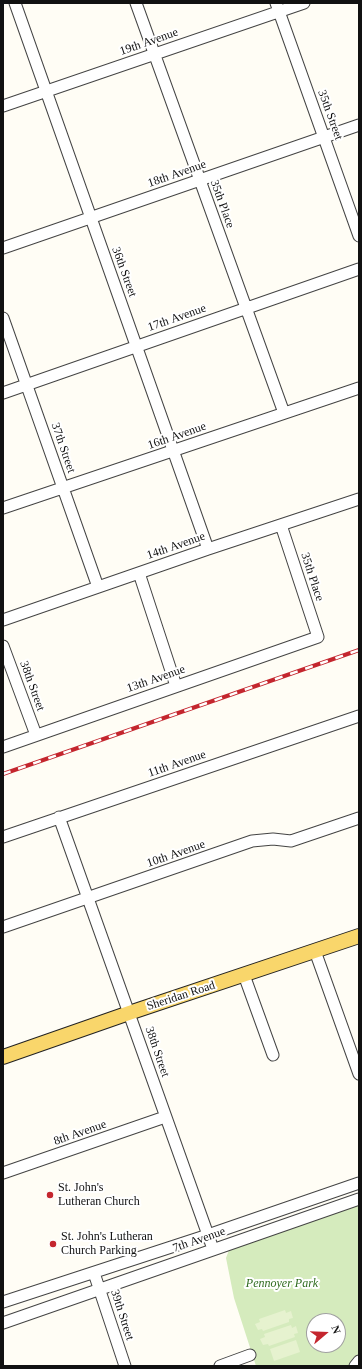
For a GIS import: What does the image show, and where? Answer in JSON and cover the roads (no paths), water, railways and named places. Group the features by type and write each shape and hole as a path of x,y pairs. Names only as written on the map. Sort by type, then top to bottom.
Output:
{"main road":[{"name":"Sheridan Road","path":"3,1057 359,936"}],"street":[{"name":"36th Street","path":"15,3 208,549"},
{"name":"35th Place","path":"136,3 284,413"},
{"name":"19th Avenue","path":"3,106 155,54 278,7 304,3"},
{"name":"35th Street","path":"278,7 359,236"},
{"name":"18th Avenue","path":"3,248 359,125"},
{"name":"17th Avenue","path":"3,393 359,268"},
{"name":"37th Street","path":"3,318 98,587"},
{"name":"16th Avenue","path":"3,508 359,388"},
{"name":"14th Avenue","path":"3,620 208,549 359,499"},
{"name":"35th Place","path":"281,525 318,637"},
{"path":"139,573 176,686"},
{"name":"13th Avenue","path":"3,747 318,637"},
{"name":"38th Street","path":"3,646 36,735"},
{"name":"11th Avenue","path":"3,837 359,716"},
{"name":"38th Street","path":"59,817 213,1249"},
{"name":"10th Avenue","path":"3,927 252,842 273,839 291,841 359,818"},
{"path":"315,951 359,1074"},
{"path":"244,975 273,1055"},
{"name":"8th Avenue","path":"3,1173 165,1117"},
{"name":"7th Avenue","path":"3,1302 208,1236 359,1183"},
{"name":"7th Avenue","path":"3,1323 359,1199"},
{"name":"39th Street","path":"94,1273 125,1366"},
{"path":"220,1366 250,1356"},
{"path":"355,1366 359,1361"}],"railway":[{"path":"3,774 359,650"}],"place":[{"name":"St. John's Lutheran Church","path":"50,1195"},
{"name":"St. John's Lutheran Church Parking","path":"53,1244"}],"park label":[{"name":"Pennoyer Park","path":"282,1284"}]}
